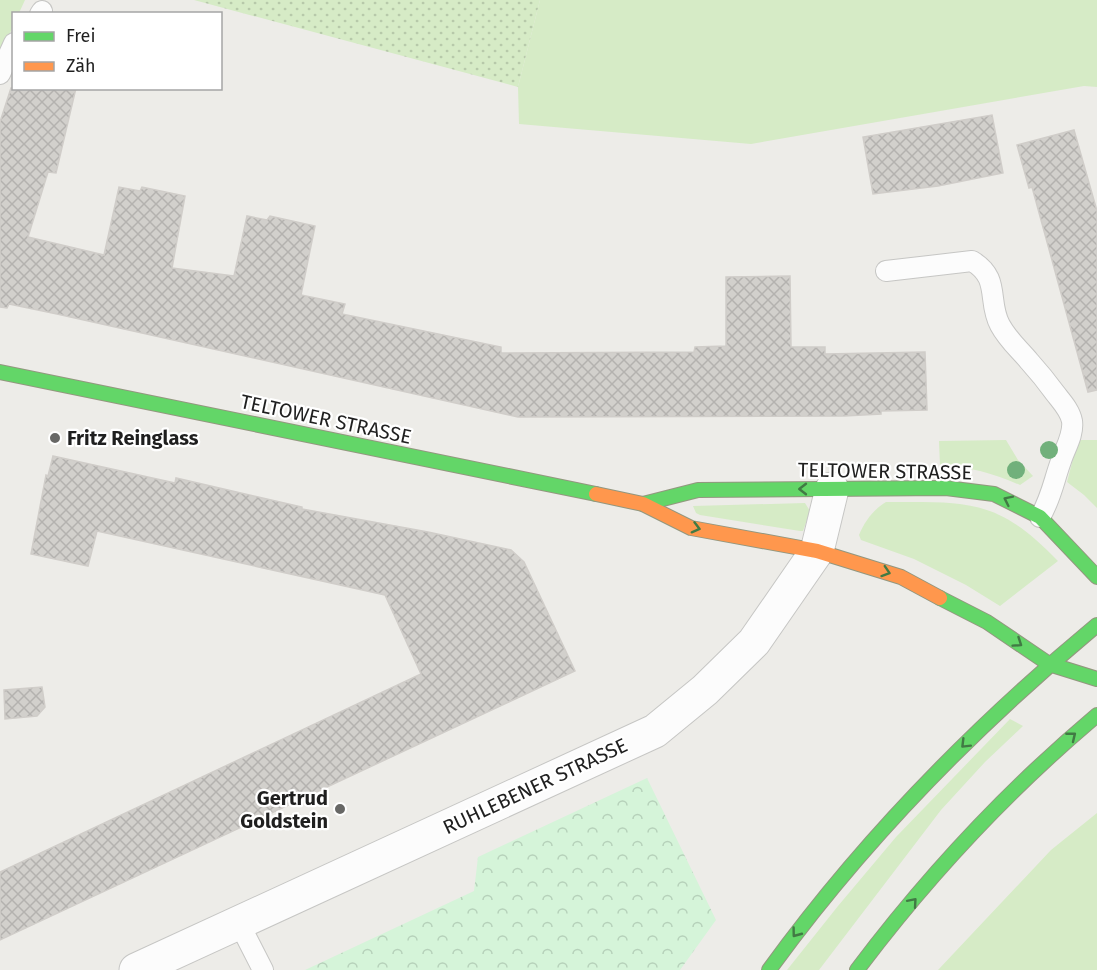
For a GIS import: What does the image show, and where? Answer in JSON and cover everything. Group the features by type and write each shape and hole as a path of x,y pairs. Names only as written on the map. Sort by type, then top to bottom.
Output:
{"street":[{"name":"TELTOWER STRASSE","path":"0,372 643,504 691,528 817,551 901,577 987,622 1049,664 1097,679"},
{"name":"TELTOWER STRASSE","path":"643,504 698,490 951,488 994,494 1041,517 1097,577"},
{"name":"RUHLEBENER STRASSE","path":"136,970 655,731 705,690 754,642 817,551 832,489"},
{"path":"769,970 818,903 867,844 936,772 1049,664 1097,625"},
{"path":"857,970 874,946 963,843 1048,756 1097,716"}],"lane":[{"path":"0,74 12,47"},
{"path":"886,271 972,261 982,266 988,275 999,323 1011,343 1029,360 1066,407 1072,421 1069,441 1041,517"},
{"path":"239,923 263,970"}],"green space":[{"path":"0,0 25,0 19,12 12,12 12,28 0,57"},
{"path":"194,0 540,0 518,87"},
{"path":"540,0 1097,0 1097,87 1084,86 751,144 519,124 518,87"},
{"path":"1006,440 1018,460 1033,476 1020,485 981,471 940,466 939,441"},
{"path":"1078,440 1097,440 1097,508 1067,482"},
{"path":"886,502 939,502 980,508 1017,525 1037,540 1058,561 1000,606 966,585 914,559 861,540 859,535 867,521"},
{"path":"805,503 810,511 803,531 700,515 696,513 693,506"},
{"path":"1010,719 1023,726 985,762 941,810 819,970 787,970 896,837"},
{"path":"647,778 716,920 680,970 305,970 474,891 478,857"},
{"path":"1097,813 1097,970 938,970 1051,850"}],"building":[{"path":"11,88 12,90 76,90 56,173 48,172 28,237 104,255 119,187 140,191 142,187 185,196 172,268 234,276 247,216 267,220 270,216 315,226 301,295 345,304 342,314 501,347 501,353 694,352 695,347 726,346 726,277 790,276 791,347 825,347 825,354 925,352 927,410 881,411 881,414 844,416 518,417 57,314 9,304 7,308 0,307 0,122"},
{"path":"992,115 1003,173 938,186 873,194 863,137"},
{"path":"1074,130 1097,211 1097,390 1088,392 1032,187 1029,188 1017,145"},
{"path":"53,456 175,483 176,478 302,507 302,509 511,550 524,562 575,671 0,940 0,872 421,674 385,595 97,531 88,566 31,554 46,475 48,476"},
{"path":"42,687 45,707 37,716 5,719 4,690"}],"traffic: fast":[{"path":"0,372 596,494"},
{"path":"643,504 698,490 946,488 994,494 1040,517 1097,577"},
{"path":"940,598 987,622 1049,664 1097,679"},
{"path":"769,970 843,875 922,787 1007,704 1097,625"},
{"path":"857,970 940,868 1000,804 1097,715"}],"traffic: slow":[{"path":"596,494 643,504 691,528 817,551 901,577 940,598"}],"place":[{"name":"Fritz Reinglass","path":"55,438"},
{"name":"Gertrud Goldstein","path":"340,809"}]}
